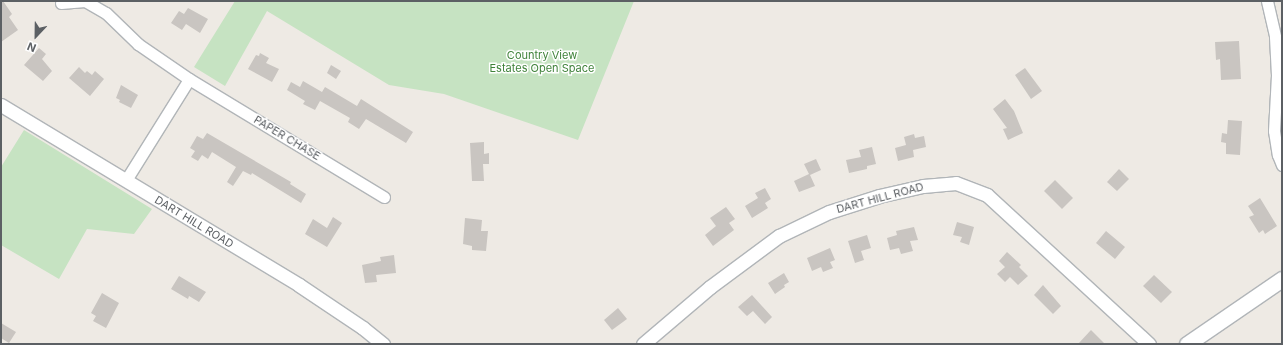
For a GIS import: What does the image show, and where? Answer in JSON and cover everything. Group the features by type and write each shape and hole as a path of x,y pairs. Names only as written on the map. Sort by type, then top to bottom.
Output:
{"main road":[{"path":"1187,344 1282,279"}],"street":[{"name":"PAPER CHASE","path":"61,3 85,1 106,14 138,44 189,79 384,197"},
{"path":"1267,1 1275,37 1277,75 1274,131 1278,155 1282,165"},
{"path":"126,180 189,79"},
{"name":"DART HILL ROAD","path":"1,105 298,285 364,328 383,344"},
{"name":"DART HILL ROAD","path":"643,344 710,287 779,236 828,212 872,198 923,186 956,183 987,195 1149,344"}],"green space":[{"name":"Country View Estates Open Space","path":"235,1 634,1 578,140 444,94 389,85 267,11 225,86 194,67"},
{"path":"24,130 152,209 134,234 87,229 59,279 1,245 1,167"}],"building":[{"path":"1,1 3,1 12,14 9,17 18,30 1,42"},
{"path":"188,8 208,19 200,33 186,24 182,30 171,23 179,11 184,14"},
{"path":"1239,41 1241,79 1221,80 1220,59 1216,60 1215,42"},
{"path":"39,48 46,54 42,59 52,71 43,81 24,65"},
{"path":"260,53 269,58 266,63 279,69 272,82 248,69 256,55 259,56"},
{"path":"331,65 341,71 336,79 327,73"},
{"path":"79,67 85,73 87,71 92,75 95,71 104,79 90,96 69,78"},
{"path":"1025,68 1042,91 1031,99 1015,75"},
{"path":"303,81 322,92 325,87 357,106 361,99 413,132 406,143 366,119 359,129 348,122 350,118 320,101 315,110 303,104 305,101 287,90 291,82 300,87"},
{"path":"121,85 138,95 131,108 119,102 120,100 116,98"},
{"path":"1005,99 1014,111 1023,133 1008,140 1003,129 1007,128 993,109"},
{"path":"1228,120 1242,121 1240,155 1226,154 1226,143 1221,142 1222,133 1227,134"},
{"path":"207,133 291,182 290,184 306,194 301,203 252,173 251,175 243,171 233,186 227,182 236,167 212,152 208,159 202,155 198,161 191,157 195,151 190,148 197,136 203,139"},
{"path":"914,134 915,138 924,136 926,147 913,150 914,157 898,161 895,148 906,145 904,137"},
{"path":"484,142 484,154 489,153 489,164 483,164 484,181 472,181 470,143"},
{"path":"872,147 876,164 867,166 867,169 849,173 846,160 861,157 859,150"},
{"path":"816,159 821,170 810,175 815,186 799,192 794,181 809,174 804,164"},
{"path":"1119,169 1129,179 1117,191 1107,182"},
{"path":"1055,180 1073,198 1062,209 1044,191"},
{"path":"765,188 771,199 765,203 768,208 752,218 745,206 758,198 755,193"},
{"path":"1260,198 1277,226 1265,234 1263,230 1259,233 1249,217 1254,215 1248,206"},
{"path":"726,207 735,219 729,223 734,230 713,246 705,235 716,226 710,218"},
{"path":"333,217 342,223 327,247 305,234 313,219 327,228"},
{"path":"465,218 482,220 481,231 488,231 486,251 472,250 472,246 463,244"},
{"path":"957,222 974,227 969,245 960,242 962,237 953,235"},
{"path":"914,227 918,240 910,241 913,251 901,254 899,248 890,250 887,238 897,235 896,231"},
{"path":"1106,231 1125,247 1115,259 1096,243"},
{"path":"867,235 871,248 861,251 864,260 855,263 848,241"},
{"path":"830,248 835,260 830,262 833,268 823,272 821,267 812,271 807,258"},
{"path":"1007,252 1021,265 1019,267 1028,276 1018,285 1010,277 1005,282 997,274 1005,267 999,261"},
{"path":"394,255 396,273 376,275 377,282 365,283 362,265 381,261 380,257"},
{"path":"784,273 789,282 775,294 768,283"},
{"path":"1154,275 1172,292 1161,303 1143,286"},
{"path":"179,276 206,292 199,302 189,296 188,299 171,289"},
{"path":"1043,285 1061,306 1053,314 1034,295"},
{"path":"102,293 119,303 106,328 93,321 96,316 91,313"},
{"path":"752,295 772,317 765,324 753,311 747,316 738,307"},
{"path":"618,308 627,319 612,330 604,320"},
{"path":"1,323 16,332 9,343 1,338"},
{"path":"1091,330 1105,344 1078,344"}]}
